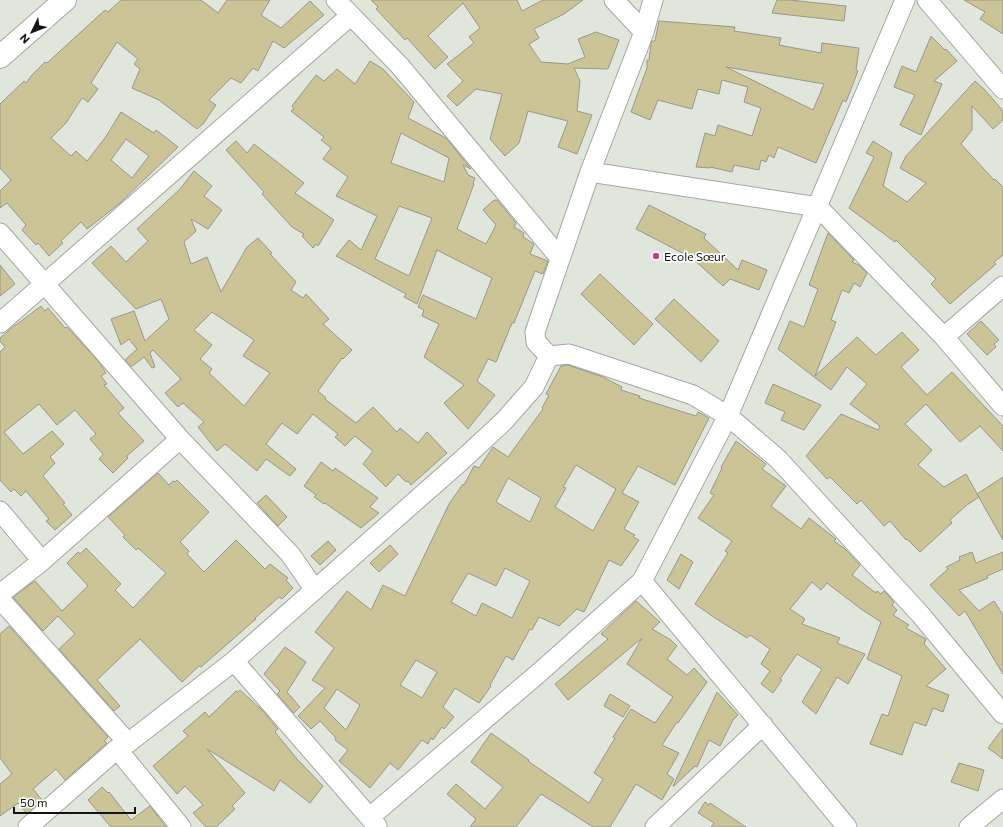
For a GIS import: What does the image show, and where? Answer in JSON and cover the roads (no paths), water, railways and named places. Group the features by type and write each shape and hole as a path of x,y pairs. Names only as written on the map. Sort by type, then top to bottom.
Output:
{"street":[{"path":"0,58 65,0"},
{"path":"336,0 400,66 560,258"},
{"path":"614,0 644,32"},
{"path":"549,356 536,342 535,332 590,172 644,32 653,0"},
{"path":"234,661 374,822 642,581 728,416 905,0"},
{"path":"927,0 1003,89"},
{"path":"0,324 350,16"},
{"path":"590,172 818,207 944,337 1003,406"},
{"path":"0,233 180,439 290,554 315,590"},
{"path":"944,337 1003,286"},
{"path":"549,356 569,354 693,395 728,416 778,459 920,614 1003,714"},
{"path":"28,827 122,746 234,661 462,460 504,421 534,386 549,356"},
{"path":"0,594 42,561 180,439"},
{"path":"0,511 42,561"},
{"path":"642,581 847,827"},
{"path":"0,599 122,746 181,827"},
{"path":"655,827 763,725"},
{"path":"969,827 1003,799"}],"place":[{"name":"Ecole Sœur","path":"656,256"}]}
